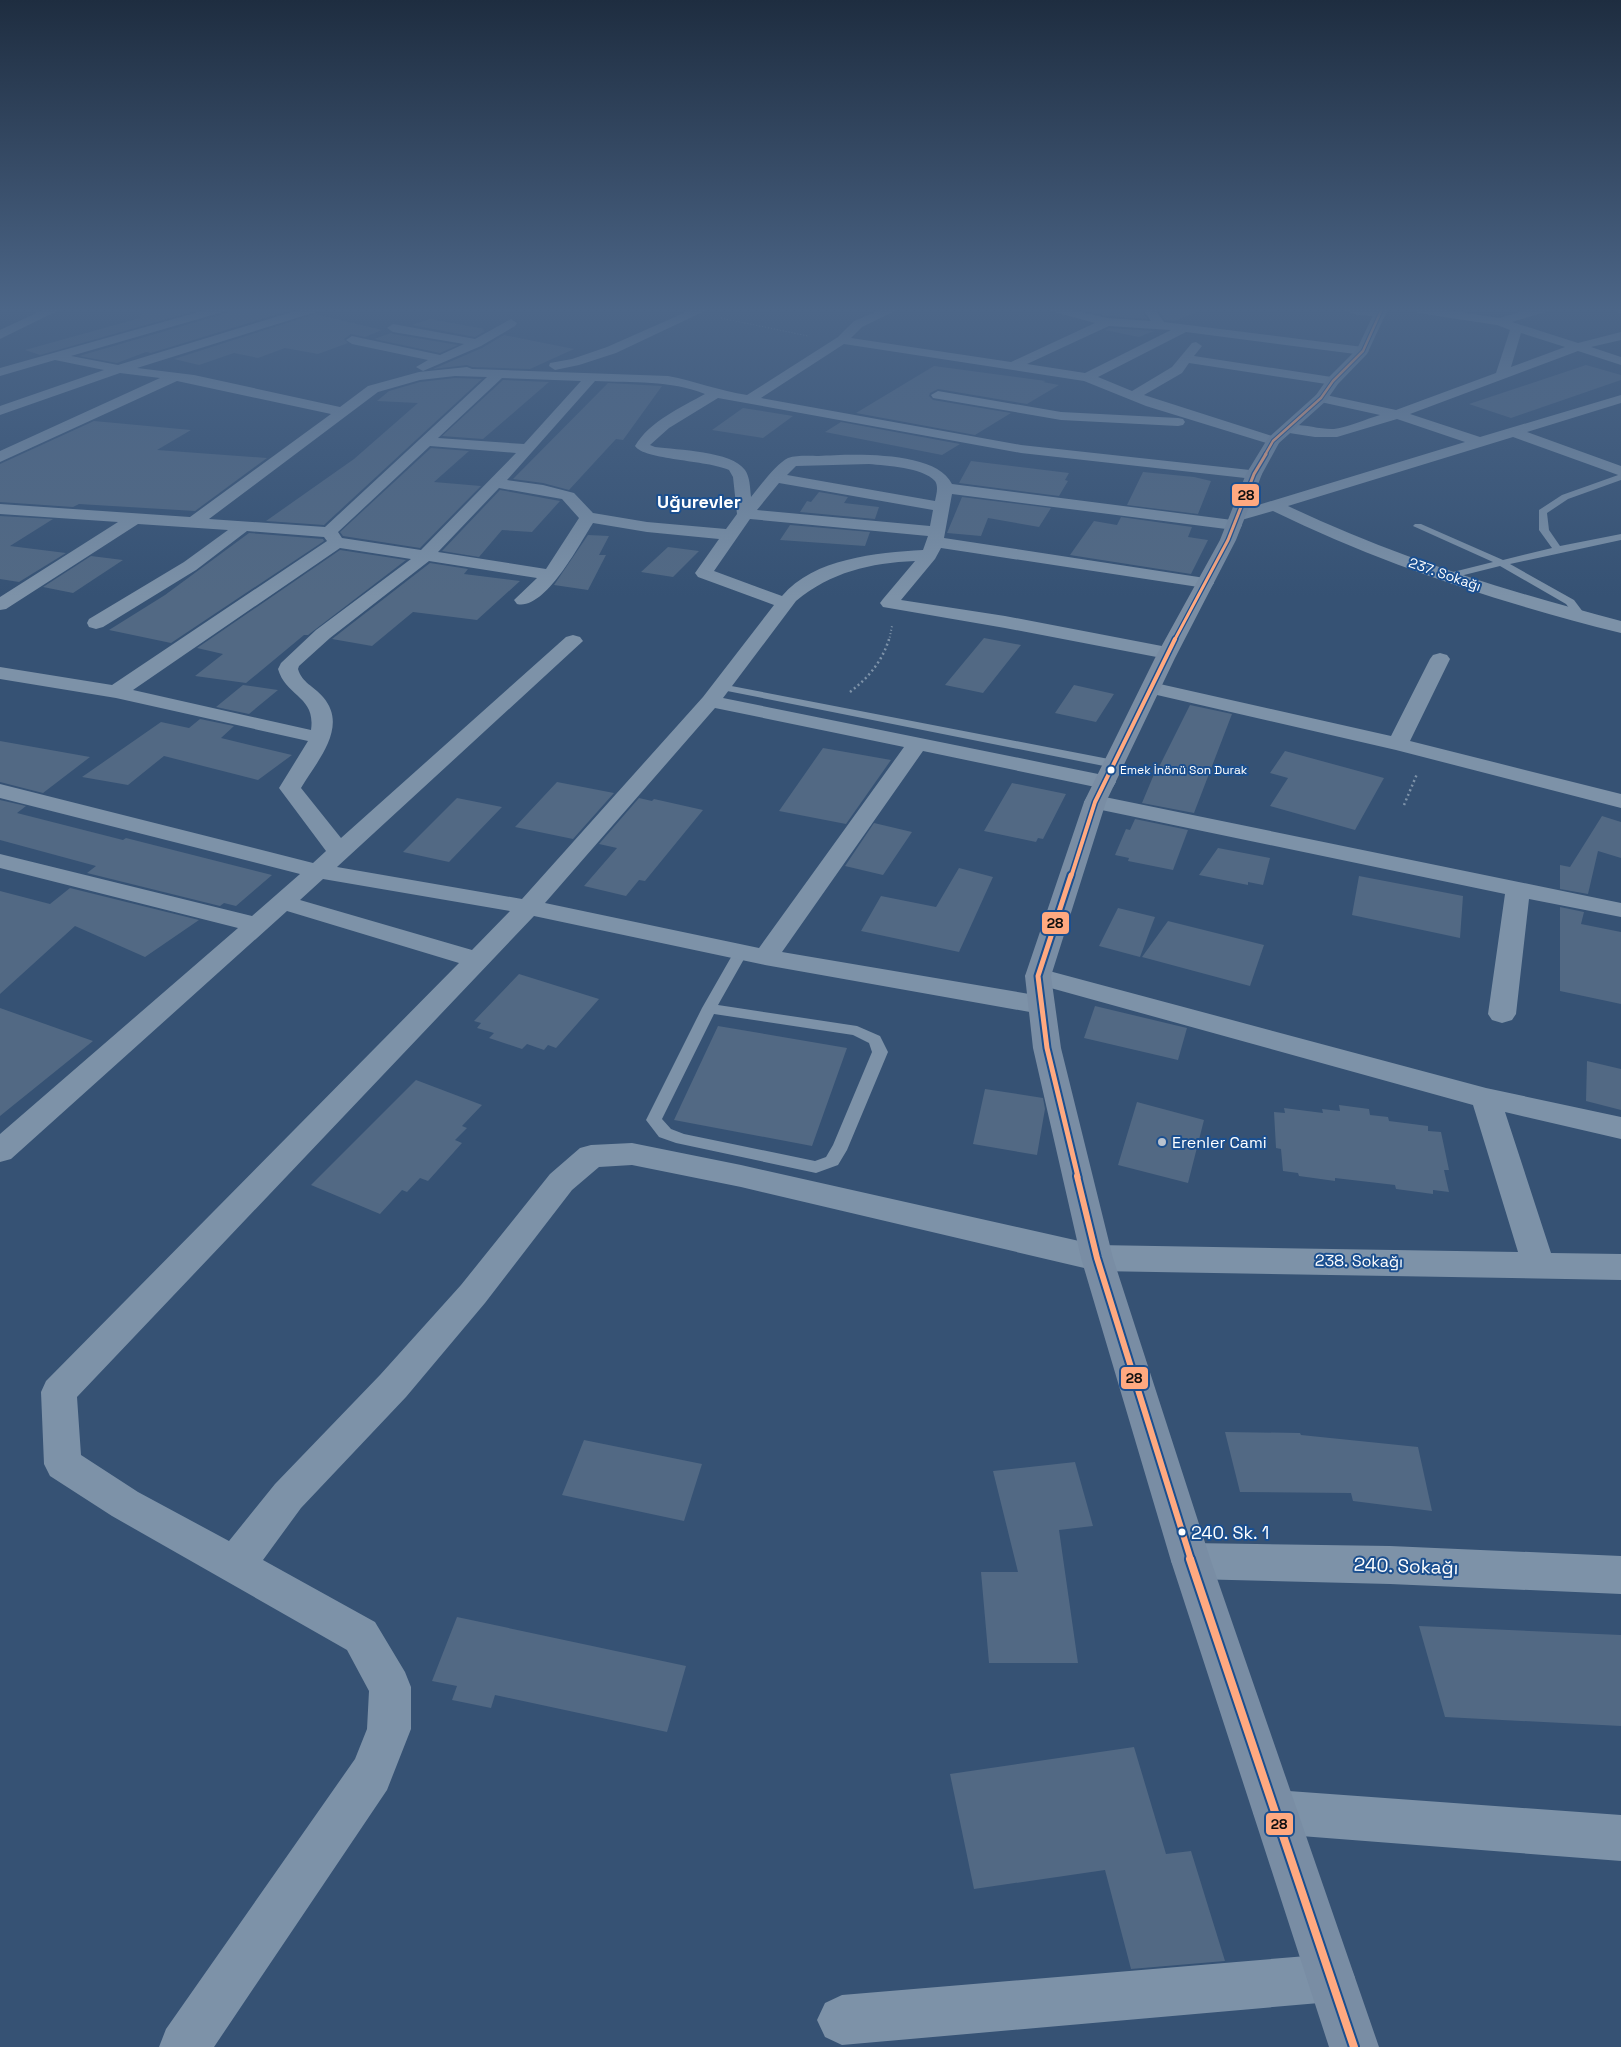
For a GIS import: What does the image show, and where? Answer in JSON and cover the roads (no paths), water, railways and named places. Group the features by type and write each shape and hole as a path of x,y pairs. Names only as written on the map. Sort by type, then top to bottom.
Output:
{"street":[{"path":"0,411 18,405"},
{"path":"0,457 113,405"},
{"path":"309,405 343,412"},
{"path":"193,523 353,405"},
{"path":"116,692 333,537 426,441 465,405"},
{"path":"339,852 290,788 321,738 324,726 321,710 311,695 291,680 288,669 291,663 323,634 424,556 528,449 568,405"},
{"path":"698,405 659,428 643,442 642,446 651,451 726,463 732,466 739,473 745,514"},
{"path":"775,405 1020,448 1254,474"},
{"path":"933,433 964,405"},
{"path":"995,405 1061,416 1217,423"},
{"path":"1020,423 1061,416 1078,405"},
{"path":"1160,405 1217,423 1280,435 1337,433 1423,405"},
{"path":"1312,405 1280,435 1254,474 1236,520 1205,584 1168,653 1105,783 1040,990 1047,1048 1097,1258 1191,1561 1354,2047"},
{"path":"1369,405 1479,442"},
{"path":"945,488 1236,520 1274,505 1603,405"},
{"path":"959,438 994,429"},
{"path":"1513,432 1621,471"},
{"path":"426,441 528,449"},
{"path":"739,473 766,471 792,462 866,460 901,463 927,470 941,479 945,488 933,543 889,603 1005,622 1168,653"},
{"path":"766,471 942,507"},
{"path":"766,471 745,514 704,573 785,603"},
{"path":"495,483 544,490 568,496 588,517 646,527 731,535"},
{"name":"237. Sokağı","path":"1274,505 1352,541 1448,576 1621,627"},
{"path":"0,520 7,510 242,527 333,537 424,556 551,575"},
{"path":"745,514 1205,584"},
{"path":"522,600 551,575 588,517"},
{"path":"0,605 134,519"},
{"path":"96,623 190,566 242,527"},
{"path":"184,2047 371,1774 389,1729 390,1687 361,1636 125,1504 63,1464 59,1392 528,907 715,694 785,603 798,589 808,582 834,570 933,543"},
{"path":"0,1150 318,871 573,641"},
{"path":"1398,744 1440,659"},
{"path":"0,673 116,692 321,738"},
{"path":"1151,688 1398,744 1621,801"},
{"path":"715,694 918,743 1105,783 1518,889 1621,910"},
{"path":"753,955 918,743"},
{"path":"0,791 318,871 528,907 753,955 1040,990 1486,1098 1621,1128"},
{"path":"0,861 257,925"},
{"path":"1502,1014 1518,889"},
{"path":"282,902 476,960"},
{"path":"1486,1098 1538,1264"},
{"name":"238. Sokağı","path":"235,1564 288,1496 394,1386 473,1294 560,1182 591,1156 632,1154 741,1176 1097,1258 1538,1264 1621,1267"},
{"name":"240. Sokağı","path":"1191,1561 1390,1564 1621,1575"},
{"path":"1275,1812 1621,1838"},
{"path":"842,2020 1330,1978"}],"lane":[{"path":"1558,549 1544,530 1542,512 1565,497 1621,477"},
{"path":"1418,526 1500,562 1570,602 1581,616"},
{"path":"1448,576 1500,562 1621,537"},
{"path":"715,694 827,708 1105,783"},
{"path":"709,1008 858,1031 875,1040 880,1052 841,1146 832,1161 816,1167 682,1139 665,1133 654,1120 709,1008 753,955"}],"place":[{"name":"Emek İnönü Son Durak","path":"1111,770"},
{"name":"Erenler Cami","path":"1162,1142"},
{"name":"240. Sk. 1","path":"1182,1532"}],"district":[{"name":"Uğurevler","path":"699,501"}]}
